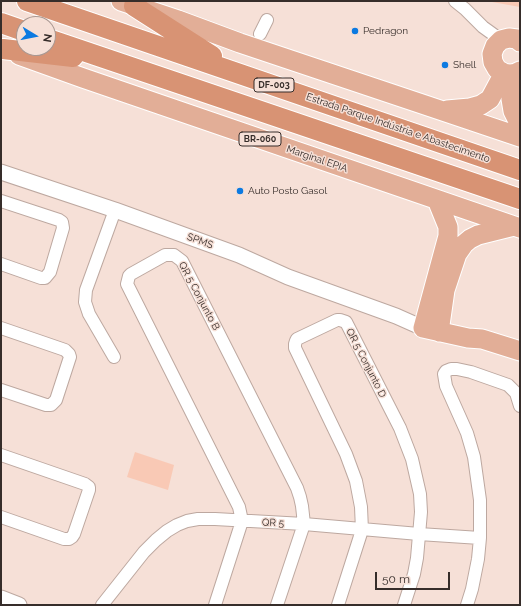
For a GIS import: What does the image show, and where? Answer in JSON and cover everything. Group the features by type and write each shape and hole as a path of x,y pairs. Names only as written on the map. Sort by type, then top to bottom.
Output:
{"highway":[{"name":"Estrada Parque Indústria e Abastecimento","path":"27,1 520,170"},
{"path":"128,3 237,72"},
{"path":"1,23 16,28"},
{"path":"56,43 520,198"},
{"path":"2,48 110,61"}],"main road":[{"path":"128,3 240,43 520,138"},
{"path":"515,72 497,69 493,62 492,54 498,43 509,38 516,39 520,42"},
{"name":"Marginal EPIA","path":"2,48 83,78 517,227"},
{"path":"441,110 470,108 481,105 490,99 515,72"},
{"path":"515,72 511,100 513,111 520,125"},
{"path":"437,200 448,227 438,320"},
{"path":"438,320 445,290 457,254 464,244 478,235 517,227"},
{"path":"438,320 468,338 515,345"}],"street":[{"path":"455,1 465,9 498,43"},
{"path":"260,34 267,20"},
{"name":"SPMS","path":"1,172 115,210 239,255 288,277 396,316 438,320"},
{"path":"1,201 59,220 62,222 63,228 50,272 45,278 41,278 1,264"},
{"path":"114,357 89,314 85,302 86,290 115,210"},
{"name":"QR 5 Conjunto B","path":"242,521 239,507 127,284 129,276 165,256 174,255 182,261 297,488 302,506 304,524"},
{"name":"QR 5 Conjunto D","path":"362,530 361,507 356,481 346,454 295,348 297,339 337,320 346,322 400,428 412,459 420,494 422,512 419,534"},
{"path":"1,328 66,350 70,357 56,400 51,405 1,390"},
{"path":"467,605 475,576 480,538 479,484 474,457 467,434 446,386 444,374 446,371 457,369 471,372 508,385 516,393 520,406"},
{"path":"1,455 85,484 89,487 89,490 74,534 69,538 64,539 1,517"},
{"name":"QR 5","path":"102,605 144,552 156,540 177,525 198,519 304,524 362,530 480,538"},
{"path":"215,605 242,521"},
{"path":"277,605 304,524"},
{"path":"338,605 362,530"},
{"path":"404,605 414,574 419,534"},
{"path":"1,598 19,605"}],"shaded area":[{"path":"488,1 520,1 520,7 492,2"},
{"path":"135,452 174,465 168,490 127,477"}],"place":[{"name":"Pedragon","path":"355,31"},
{"name":"Shell","path":"445,65"},
{"name":"Auto Posto Gasol","path":"240,191"}]}
